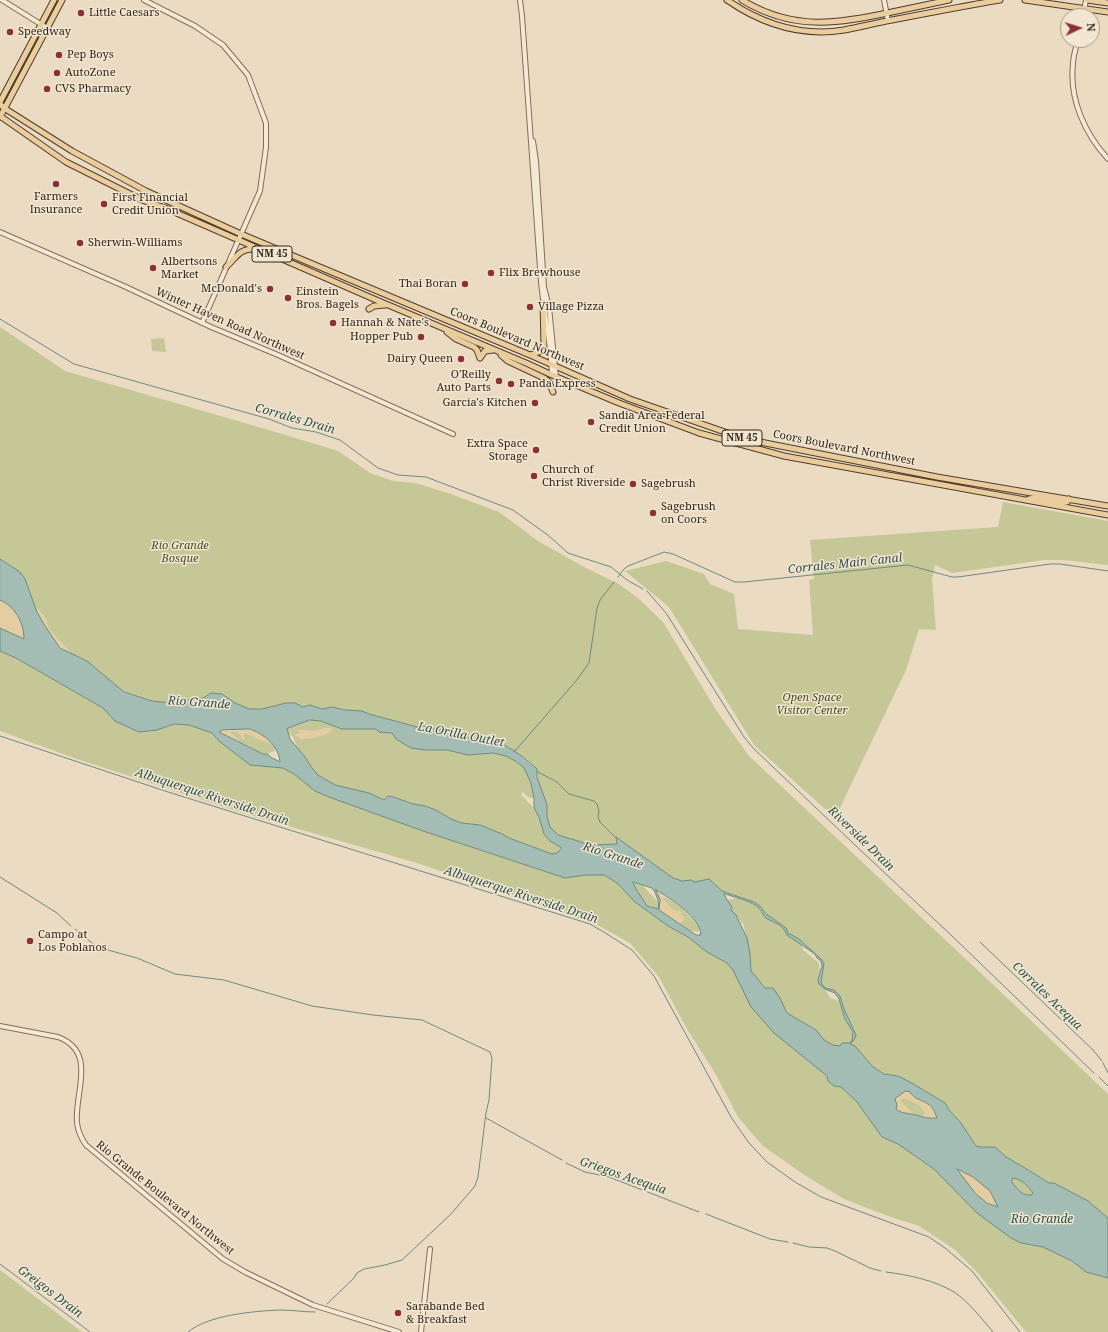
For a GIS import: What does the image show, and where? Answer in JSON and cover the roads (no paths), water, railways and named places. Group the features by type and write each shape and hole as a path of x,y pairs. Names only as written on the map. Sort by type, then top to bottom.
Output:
{"main road":[{"path":"0,103 54,0"},
{"path":"0,117 62,0"},
{"path":"727,0 751,15 770,23 792,29 815,31 844,30 1000,0"},
{"path":"742,0 765,12 780,17 800,22 818,23 842,22 949,0"},
{"path":"1025,0 1084,8"},
{"path":"1086,0 1108,3"},
{"name":"Coors Boulevard Northwest","path":"0,103 4,108 72,151 146,191 240,234 554,365 630,399 745,439 937,477 1108,506"},
{"name":"Coors Boulevard Northwest","path":"0,117 66,162 142,200 165,208 554,376 674,424 728,442 784,456 1108,515"},
{"path":"226,267 241,251 260,249"},
{"path":"374,299 376,297 384,297 434,318 443,319"},
{"path":"530,355 539,352 544,346 543,302"},
{"path":"369,309 374,306 389,305"},
{"path":"440,327 456,338 474,347 480,358 485,351 494,350 508,361 544,378 549,382 553,392"},
{"path":"1024,500 1035,498 1064,502 1068,501 1069,499"}],"street":[{"path":"2,0 47,28"},
{"path":"144,0 195,26 223,45 248,75 266,123 266,147 260,191 202,323"},
{"path":"520,0 543,302 554,365"},
{"path":"884,0 888,21"},
{"path":"1084,8 1086,0"},
{"path":"1076,48 1073,70 1074,86 1080,113 1087,131 1108,159"},
{"path":"530,133 532,135 536,161 544,292 549,307 554,376"},
{"name":"Winter Haven Road Northwest","path":"0,232 453,434"},
{"name":"Rio Grande Boulevard Northwest","path":"0,1026 58,1037 72,1046 79,1058 82,1069 77,1122 82,1139 86,1145 224,1259 245,1272 313,1305 399,1332"},
{"path":"421,1332 430,1249"}],"water":[{"name":"Rio Grande","path":"0,559 20,572 25,579 37,612 60,648 87,661 124,692 152,701 170,703 203,698 211,693 222,694 235,703 249,709 262,709 286,703 295,703 303,707 310,705 322,709 332,707 345,710 362,711 417,727 423,726 439,730 454,731 475,741 483,738 505,745 537,769 537,777 547,805 547,817 550,827 558,835 591,845 617,844 616,837 673,878 682,881 691,880 695,882 709,879 722,891 754,902 760,906 766,914 786,928 788,933 799,939 822,960 824,963 821,983 825,988 834,990 840,996 844,1009 856,1035 854,1040 850,1044 855,1046 872,1066 884,1074 898,1076 910,1082 945,1103 949,1110 961,1123 976,1146 995,1147 1006,1157 1049,1183 1054,1183 1088,1201 1108,1218 1108,1278 1086,1272 1072,1261 1043,1247 1021,1243 1011,1238 977,1213 934,1169 898,1144 882,1137 857,1102 841,1087 834,1086 828,1081 827,1076 774,1033 751,1007 733,970 727,963 707,952 688,937 668,926 635,902 617,883 604,875 586,875 565,878 423,831 315,791 294,774 283,768 250,765 219,741 212,733 189,725 174,724 157,730 139,732 115,721 103,708 16,658 0,651 0,628 24,639 24,633 18,616 10,606 0,600","holes":["310,720 321,721 342,729 376,729 379,732 392,733 396,739 411,748 447,750 468,755 493,753 506,756 524,768 531,783 534,808 539,817 544,834 550,841 562,848 557,853 552,854 509,838 480,825 462,823 451,819 436,810 425,806 413,804 388,796 384,800 369,793 335,785 318,775 290,739 287,729","250,729 255,731 270,741 277,751 280,762 267,754 263,754 219,732 223,730","633,882 652,888 655,892 659,903 658,909 647,906 636,889","656,890 684,909 696,922 701,935 696,935 659,910 660,900","724,894 757,906 766,918 781,926 787,935 815,954 821,961 822,966 818,980 819,984 825,989 835,993 839,999 845,1019 853,1032 852,1041 849,1043 842,1043 840,1046 833,1045 824,1040 816,1030 787,1013 780,998 773,988 765,988 751,971 747,938 736,915 731,910 732,908","906,1091 910,1092 916,1098 930,1105 937,1118 926,1118 901,1112 896,1109 897,1105 895,1099","957,1169 973,1177 990,1191 998,1207 987,1203 976,1194","1013,1178 1020,1180 1033,1193 1028,1195 1020,1192 1012,1182"]}],"waterway":[{"name":"Corrales Drain","path":"0,319 74,364 269,419 292,428 316,432 340,440 378,468 398,475 426,477 513,510 549,536 568,553 611,567 627,580 643,589"},
{"name":"Corrales Main Canal","path":"618,577 628,566 664,552 673,554 735,582 908,565 952,577 1050,564 1108,571"},
{"name":"La Orilla Outlet","path":"514,752 576,681 589,663 597,608 600,600 614,582"},
{"name":"Riverside Drain","path":"647,591 666,613 744,737 753,748 951,935 1094,1073"},
{"name":"Albuquerque Riverside Drain","path":"0,736 165,791 590,924 632,950 654,976 731,1117 749,1143 767,1162 795,1182 821,1197 929,1237 945,1248 972,1271 1020,1332"},
{"path":"538,772 557,782 569,794 594,801 597,804 600,822 616,838"},
{"path":"0,877 57,913 71,926"},
{"path":"75,929 97,947 137,958 175,974 224,980 312,1006 373,1015 422,1020 490,1052 492,1058 489,1100 478,1177 475,1186 451,1214 402,1260 364,1269 357,1273 354,1278 327,1304"},
{"name":"Corrales Acequa","path":"980,942 1093,1050 1102,1061"},
{"name":"Corrales Acequa","path":"1103,1063 1108,1073"},
{"name":"Riverside Drain","path":"1099,1077 1108,1086"},
{"name":"Griegos Acequia","path":"486,1118 562,1160"},
{"name":"Griegos Acequia","path":"566,1163 585,1172 609,1177 699,1212"},
{"name":"Griegos Acequia","path":"706,1214 770,1239 788,1242"},
{"name":"Griegos Acequia","path":"793,1243 809,1247 827,1248 870,1268 881,1271"},
{"name":"Greigos Drain","path":"0,1264 90,1332"},
{"name":"Griegos Acequia","path":"886,1272 921,1279 938,1284 954,1292 970,1305 993,1332"},
{"path":"188,1332 207,1322 232,1315 258,1311 281,1310 315,1312"}],"place":[{"name":"Little Caesars","path":"81,13"},
{"name":"Speedway","path":"10,32"},
{"name":"Pep Boys","path":"59,55"},
{"name":"AutoZone","path":"57,73"},
{"name":"CVS Pharmacy","path":"47,89"},
{"name":"Farmers Insurance","path":"56,184"},
{"name":"First Financial Credit Union","path":"104,204"},
{"name":"Sherwin-Williams","path":"80,243"},
{"name":"Albertsons Market","path":"153,268"},
{"name":"Flix Brewhouse","path":"491,273"},
{"name":"Thai Boran","path":"465,284"},
{"name":"McDonald's","path":"270,289"},
{"name":"Einstein Bros. Bagels","path":"288,298"},
{"name":"Village Pizza","path":"530,307"},
{"name":"Hannah & Nate's","path":"333,323"},
{"name":"Hopper Pub","path":"421,337"},
{"name":"Dairy Queen","path":"461,359"},
{"name":"O'Reilly Auto Parts","path":"499,381"},
{"name":"Panda Express","path":"511,384"},
{"name":"Garcia's Kitchen","path":"535,403"},
{"name":"Sandia Area Federal Credit Union","path":"591,422"},
{"name":"Extra Space Storage","path":"536,450"},
{"name":"Church of Christ Riverside","path":"534,476"},
{"name":"Sagebrush","path":"633,484"},
{"name":"Sagebrush on Coors","path":"653,513"},
{"name":"Campo at Los Poblanos","path":"30,941"},
{"name":"Sarabande Bed & Breakfast","path":"398,1313"}],"park label":[{"name":"Rio Grande Bosque","path":"180,552"},
{"name":"Open Space Visitor Center","path":"812,704"}]}
